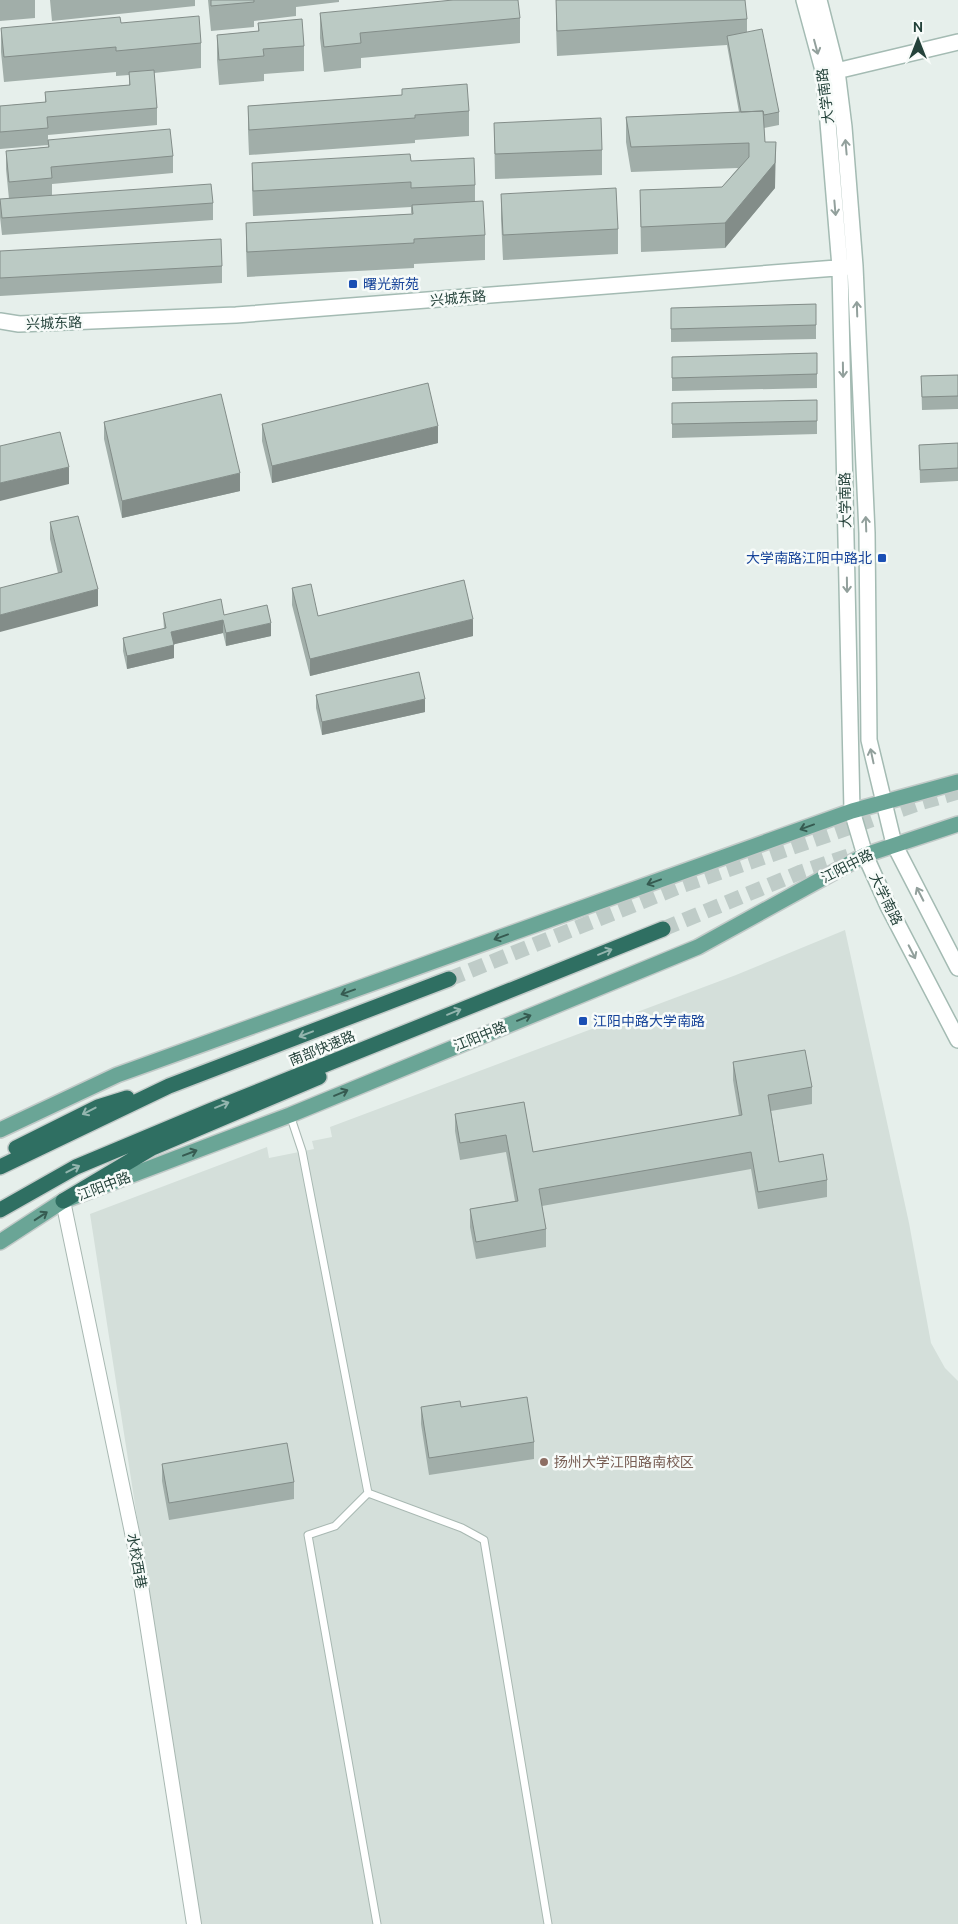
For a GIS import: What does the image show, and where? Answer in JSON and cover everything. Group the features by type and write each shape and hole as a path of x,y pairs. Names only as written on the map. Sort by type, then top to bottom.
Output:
{"highway":[{"name":"南部快速路","path":"0,1210 76,1168 212,1110 663,929"},
{"name":"南部快速路","path":"0,1167 169,1086 449,979"},
{"path":"62,1201 152,1148 375,1054 431,1022"},
{"path":"0,1156 98,1107 169,1086"}],"main road":[{"path":"0,1130 117,1075 852,811 958,782"},
{"name":"江阳中路","path":"0,1242 62,1201 290,1115 698,947 865,855 958,824"}],"street":[{"name":"大学南路","path":"804,0 830,72"},
{"name":"大学南路","path":"819,0 830,72 848,267 867,533 869,740 882,804 894,844 958,968"},
{"path":"830,72 958,42"},
{"name":"大学南路","path":"848,267 852,811 865,855 888,906 958,1040"},
{"name":"兴城东路","path":"0,321 19,324 236,315 848,267"},
{"name":"水校西巷","path":"62,1201 136,1547 194,1924"}],"lane":[{"path":"290,1115 302,1151 368,1493"},
{"path":"368,1493 334,1526 308,1535 377,1924"},
{"path":"368,1493 462,1528 484,1540 548,1924"}],"shaded area":[{"name":"扬州大学江阳路南校区","path":"845,930 909,1223 931,1343 945,1368 958,1381 958,1924 200,1924 90,1214 267,1147 269,1158 314,1149 312,1141 332,1137 330,1127 736,975"}],"building":[{"path":"211,0 254,0 254,2 211,6"},
{"path":"453,0 518,0 520,18 360,33 361,43 324,47 320,13"},
{"path":"556,0 745,0 747,19 557,31"},
{"path":"199,16 201,43 116,51 116,47 4,57 1,28 120,17 121,23"},
{"path":"302,19 304,46 263,49 264,56 219,60 217,35 259,31 258,23"},
{"path":"762,29 779,112 764,115 763,111 741,112 727,36"},
{"path":"154,70 157,108 47,117 48,128 0,132 0,106 46,102 45,92 130,85 129,72"},
{"path":"467,84 469,111 415,115 415,118 249,130 248,106 402,95 402,89"},
{"path":"763,111 765,142 776,142 775,163 725,223 641,227 640,190 722,187 749,157 749,143 631,147 626,117"},
{"path":"601,118 602,150 495,154 494,123"},
{"path":"170,129 173,156 51,167 52,178 9,182 6,151 49,147 48,140"},
{"path":"410,154 411,161 474,158 475,185 411,188 411,182 253,191 252,163"},
{"path":"211,184 213,203 2,218 0,199"},
{"path":"616,188 618,229 503,235 501,194"},
{"path":"483,201 485,235 414,239 414,243 247,252 246,223 413,214 412,205"},
{"path":"221,239 222,266 0,278 0,251"},
{"path":"816,304 816,325 671,329 671,308"},
{"path":"817,353 817,374 672,378 672,357"},
{"path":"958,375 958,396 922,397 921,376"},
{"path":"428,383 438,426 272,466 262,424"},
{"path":"221,394 240,473 122,501 104,422"},
{"path":"817,400 817,421 672,424 672,403"},
{"path":"60,432 69,467 0,483 0,446"},
{"path":"958,443 958,468 920,470 919,445"},
{"path":"78,516 98,589 0,615 0,588 62,572 50,522"},
{"path":"464,580 473,619 310,659 292,588 311,584 318,616"},
{"path":"221,599 224,615 267,605 271,623 226,633 223,620 171,632 174,645 127,656 123,638 166,628 163,613"},
{"path":"419,672 425,699 322,722 316,695"},
{"path":"805,1050 812,1087 768,1095 779,1162 823,1154 827,1180 758,1192 751,1152 539,1189 546,1229 476,1242 470,1209 518,1201 506,1135 460,1143 455,1114 524,1102 533,1152 742,1115 733,1062"},
{"path":"527,1397 534,1442 429,1458 421,1407 460,1401 461,1407"},
{"path":"287,1443 294,1482 169,1503 162,1464"}],"tunnel":[{"path":"449,979 681,886 920,803 958,792"},
{"path":"663,929 801,872 866,850"}],"place":[{"name":"曙光新苑","path":"353,284"},
{"name":"大学南路江阳中路北","path":"882,558"},
{"name":"江阳中路大学南路","path":"583,1021"},
{"name":"扬州大学江阳路南校区","path":"544,1462"}]}
